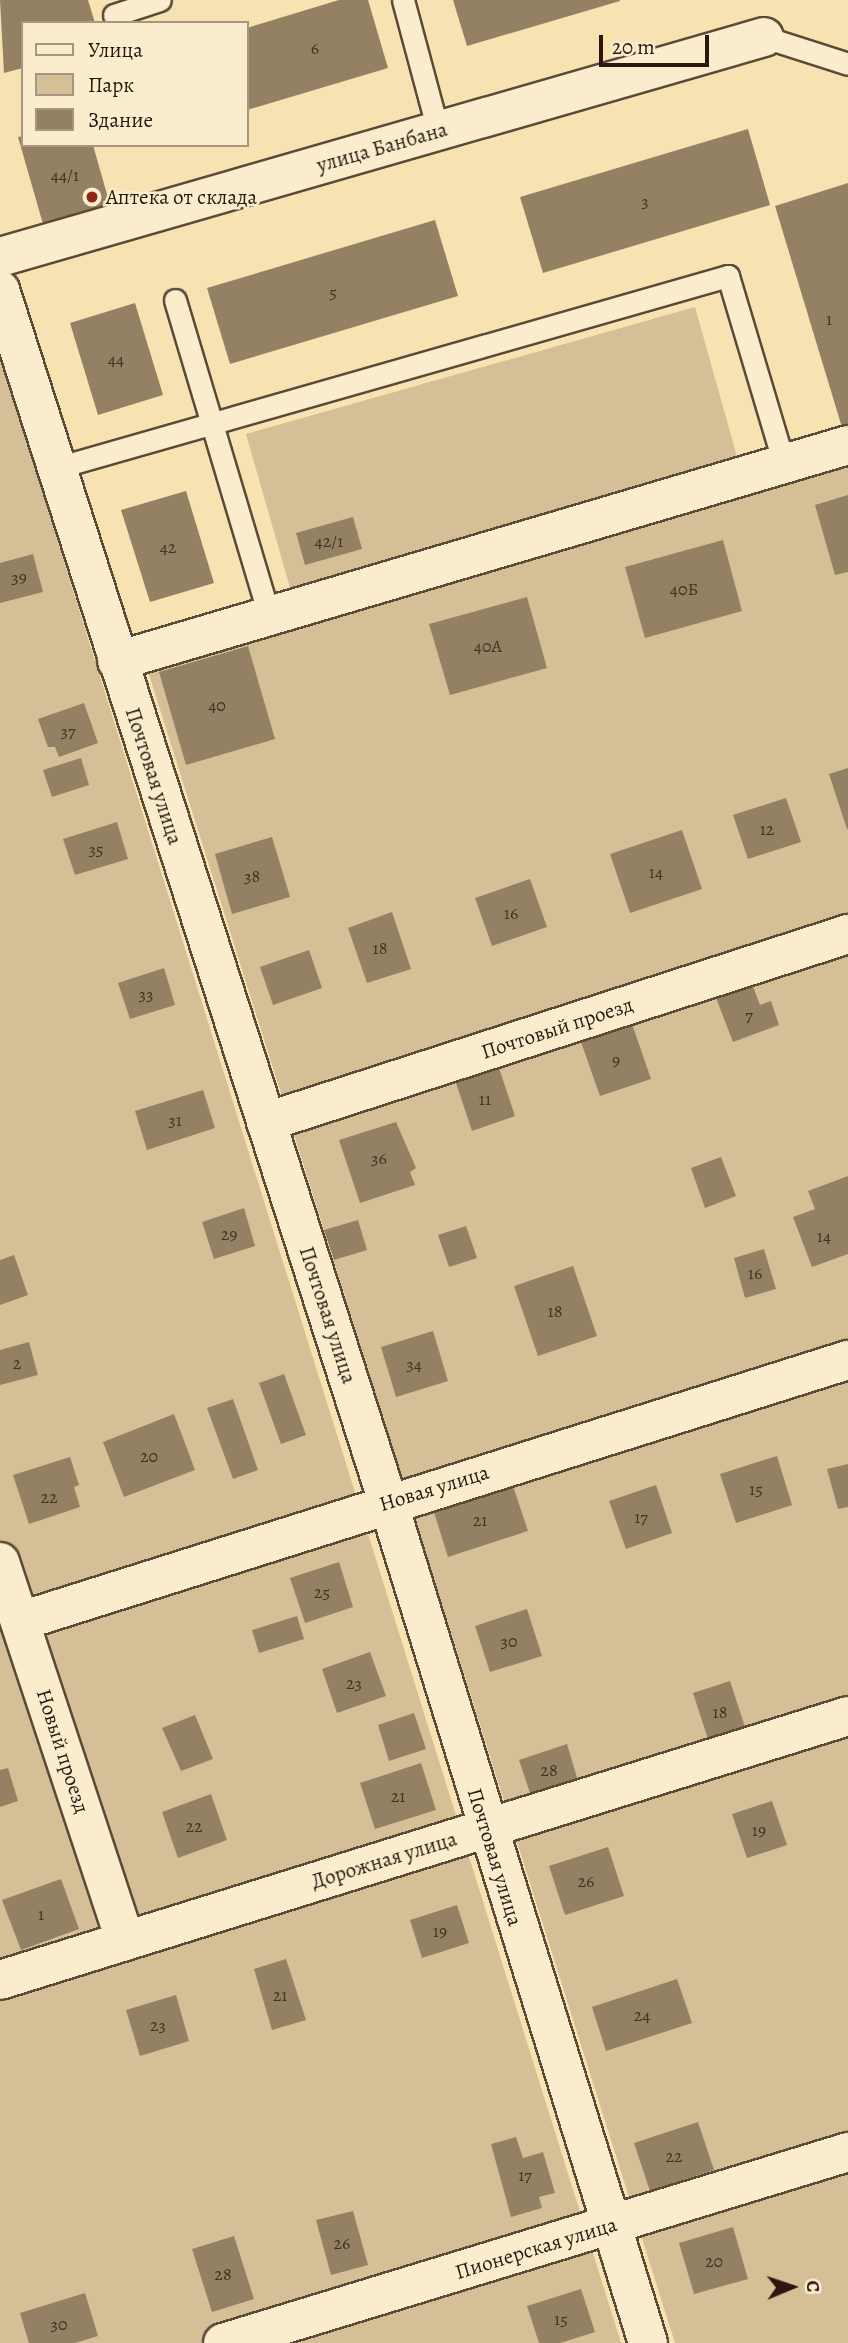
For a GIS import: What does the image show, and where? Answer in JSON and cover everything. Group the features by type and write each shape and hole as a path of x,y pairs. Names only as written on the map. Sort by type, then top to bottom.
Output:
{"street":[{"name":"улица Банбана","path":"0,257 764,37"},
{"name":"Почтовая улица","path":"0,290 388,1502 485,1829 648,2343"},
{"path":"117,661 848,445"},
{"name":"Почтовый проезд","path":"266,1122 848,934"},
{"name":"Новая улица","path":"21,1621 388,1502 848,1360"},
{"name":"Новый проезд","path":"0,1562 125,1941"},
{"name":"Дорожная улица","path":"0,1980 848,1716"},
{"name":"Пионерская улица","path":"223,2343 848,2152"}],"lane":[{"path":"114,15 160,0"},
{"path":"403,0 438,131"},
{"path":"764,37 848,64"},
{"path":"56,468 728,276 784,464"},
{"path":"175,300 269,616"}],"green space":[{"path":"695,307 739,464 291,591 246,434"},
{"path":"0,357 621,2343 0,2343"},
{"path":"848,463 848,2343 675,2343 146,665"}],"building":[{"path":"0,0 88,0 94,21 21,21 21,69 4,73"},
{"path":"339,0 368,0 388,68 248,110 248,28"},
{"path":"453,0 620,0 620,1 467,46"},
{"path":"748,129 770,205 543,273 520,197"},
{"path":"21,136 21,147 94,147 110,205 43,224 18,137"},
{"path":"848,183 848,433 844,434 775,206"},
{"path":"435,220 458,296 230,364 207,288"},
{"path":"135,303 163,395 98,415 70,323"},
{"path":"186,491 214,583 150,602 121,510"},
{"path":"848,495 848,572 835,575 815,505"},
{"path":"353,517 362,549 305,565 296,533"},
{"path":"723,540 742,611 645,638 625,567"},
{"path":"33,554 43,592 0,603 0,563"},
{"path":"527,597 547,668 450,695 429,624"},
{"path":"248,646 275,739 186,765 159,672"},
{"path":"84,703 98,743 59,757 55,747 48,747 38,719"},
{"path":"81,758 89,785 52,797 43,770"},
{"path":"848,768 848,829 847,829 829,774"},
{"path":"786,798 801,842 748,859 733,815"},
{"path":"117,822 128,859 75,875 63,839"},
{"path":"682,830 702,889 630,913 610,854"},
{"path":"272,837 290,897 232,914 215,854"},
{"path":"530,879 547,927 492,946 475,898"},
{"path":"392,912 411,969 367,983 348,928"},
{"path":"309,950 322,988 273,1005 260,967"},
{"path":"164,968 175,1005 130,1019 118,983"},
{"path":"749,976 760,1005 771,1001 779,1025 733,1042 713,990"},
{"path":"632,1024 651,1079 600,1096 581,1042"},
{"path":"499,1068 515,1116 472,1131 456,1083"},
{"path":"203,1090 215,1128 147,1150 135,1111"},
{"path":"396,1122 416,1168 410,1172 415,1185 360,1203 339,1140"},
{"path":"721,1157 736,1196 705,1208 691,1168"},
{"path":"848,1176 848,1254 812,1267 793,1217 815,1209 808,1191"},
{"path":"244,1208 255,1246 214,1259 202,1222"},
{"path":"358,1220 367,1250 334,1260 324,1230"},
{"path":"466,1226 477,1258 449,1267 438,1235"},
{"path":"764,1249 776,1289 745,1298 734,1258"},
{"path":"14,1255 28,1295 0,1305 0,1260"},
{"path":"573,1266 597,1336 538,1356 514,1286"},
{"path":"433,1331 448,1381 396,1397 381,1347"},
{"path":"29,1342 38,1375 0,1385 0,1350"},
{"path":"284,1374 306,1435 281,1444 259,1383"},
{"path":"233,1399 258,1470 233,1479 207,1408"},
{"path":"174,1414 195,1470 124,1497 103,1442"},
{"path":"777,1456 792,1505 736,1523 720,1474"},
{"path":"70,1457 79,1485 74,1487 80,1507 29,1524 13,1475"},
{"path":"848,1464 848,1507 838,1509 827,1469"},
{"path":"512,1483 528,1531 448,1557 433,1509"},
{"path":"656,1485 672,1533 626,1549 609,1501"},
{"path":"339,1562 353,1607 305,1623 290,1578"},
{"path":"527,1609 542,1656 490,1672 475,1626"},
{"path":"297,1616 304,1639 259,1653 252,1630"},
{"path":"370,1652 386,1696 337,1713 322,1669"},
{"path":"730,1681 746,1730 709,1742 693,1693"},
{"path":"414,1713 426,1749 389,1761 378,1725"},
{"path":"195,1715 213,1759 181,1771 162,1728"},
{"path":"567,1744 578,1781 531,1796 519,1760"},
{"path":"421,1763 436,1810 375,1829 360,1783"},
{"path":"8,1768 18,1801 0,1807 0,1770"},
{"path":"211,1794 227,1840 178,1858 162,1812"},
{"path":"772,1801 787,1845 747,1858 732,1814"},
{"path":"608,1847 624,1896 565,1915 549,1866"},
{"path":"61,1879 79,1929 21,1950 2,1900"},
{"path":"457,1905 469,1943 422,1958 410,1920"},
{"path":"286,1959 306,2020 272,2030 254,1969"},
{"path":"677,1979 692,2023 606,2051 592,2007"},
{"path":"176,1995 189,2041 140,2056 126,2010"},
{"path":"698,2122 714,2170 650,2191 634,2143"},
{"path":"516,2137 523,2158 543,2152 555,2193 539,2197 542,2208 511,2217 491,2144"},
{"path":"353,2211 368,2265 331,2275 316,2220"},
{"path":"733,2227 748,2279 694,2294 679,2243"},
{"path":"234,2236 254,2299 212,2312 192,2249"},
{"path":"581,2289 595,2332 560,2343 539,2343 527,2306"},
{"path":"85,2293 98,2336 75,2343 29,2343 20,2313"}],"place":[{"name":"Аптека от склада","path":"92,197"}]}
